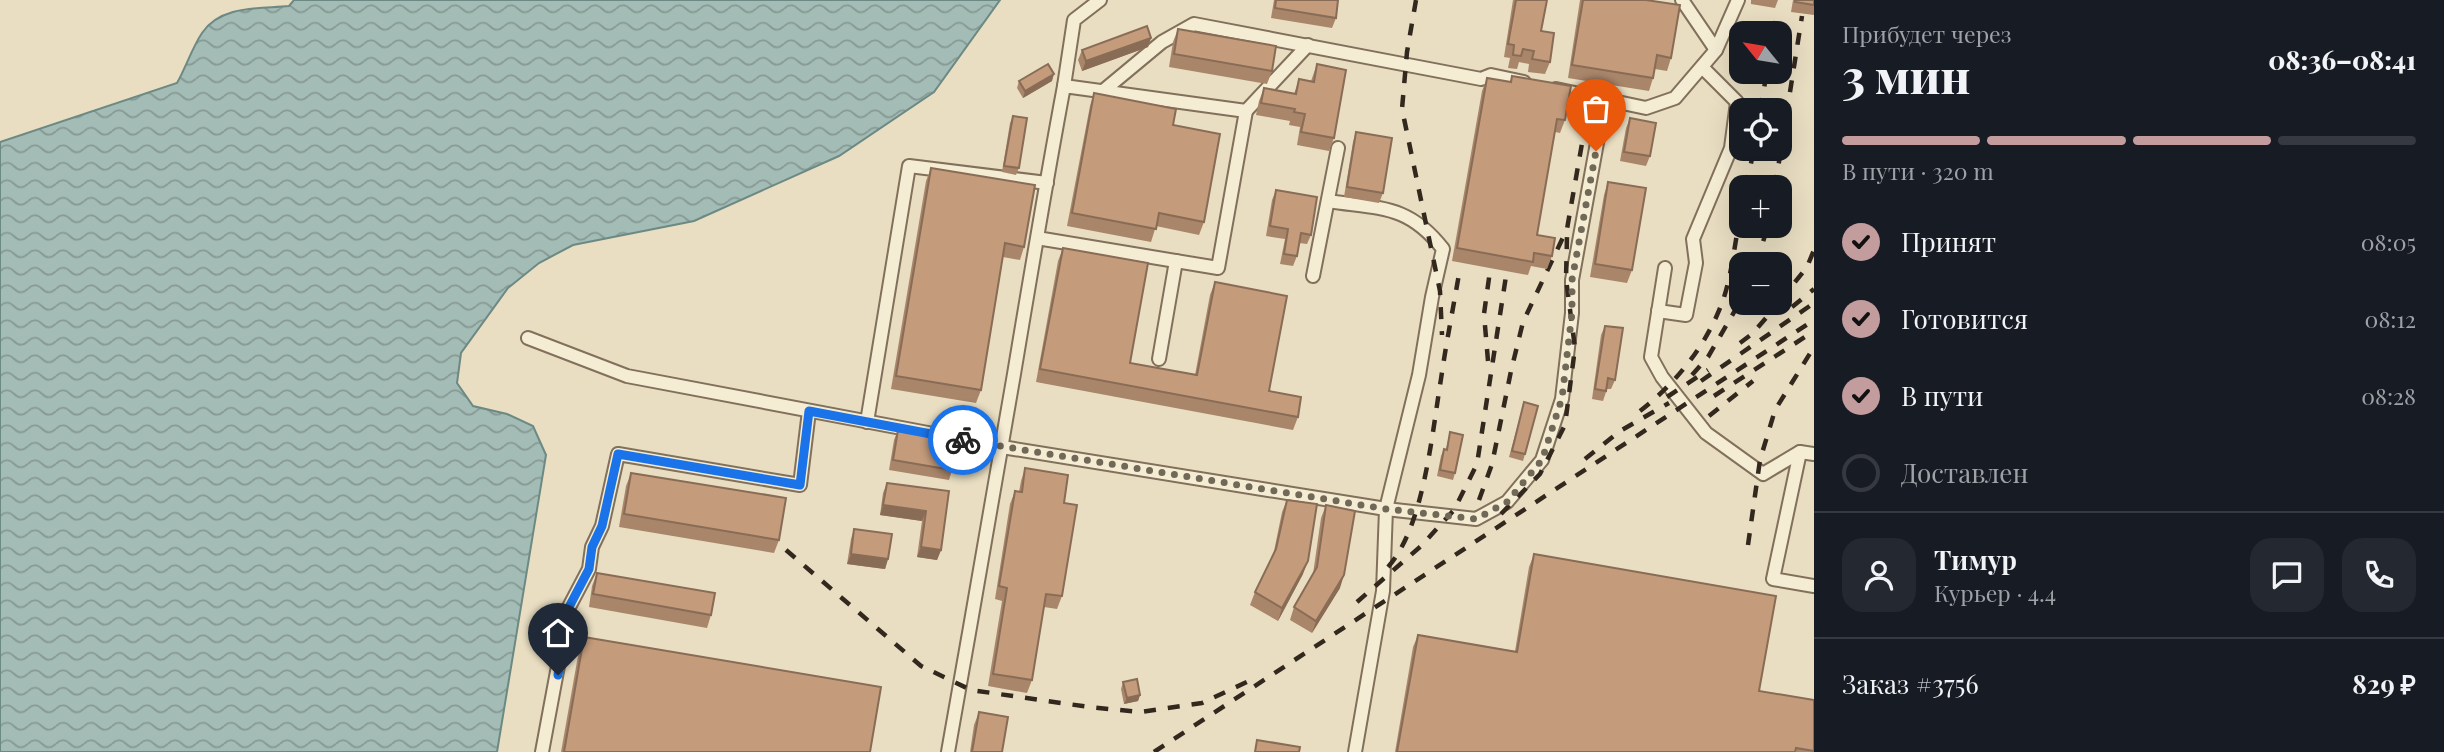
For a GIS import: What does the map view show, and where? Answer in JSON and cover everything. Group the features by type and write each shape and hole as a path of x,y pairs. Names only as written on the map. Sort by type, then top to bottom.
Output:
{"lane":[{"path":"948,752 1074,20 1100,0"},
{"path":"1682,0 1716,51"},
{"path":"1103,91 1162,41 1194,23 1482,79 1491,75 1646,108 1675,98 1716,51 1738,0"},
{"path":"1037,238 1218,268 1246,111 1308,46"},
{"path":"1658,310 1686,315 1696,263 1693,239 1731,148 1737,102 1702,67"},
{"path":"1064,86 1246,111"},
{"path":"528,338 627,376 809,411 1002,447 1386,509 1476,519 1507,502 1542,460 1562,398 1572,313 1572,280 1605,99"},
{"path":"1313,276 1338,148"},
{"path":"867,422 909,166 1047,183"},
{"path":"1328,201 1403,214 1430,232 1443,249 1419,374 1386,509 1383,591 1355,752"},
{"path":"1159,359 1176,261"},
{"path":"1665,268 1651,357 1662,377 1706,433 1763,474 1800,452 1814,454"},
{"path":"542,752 569,607 589,569 592,547 602,526 618,454 800,485 809,411"},
{"path":"1800,452 1773,579 1814,586"}],"water":[{"path":"294,0 1000,0 934,92 839,156 694,221 573,245 539,263 508,288 461,353 457,383 473,406 507,414 533,426 546,455 497,752 0,752 0,142 177,83 198,39 219,17 253,8 289,6"}],"building":[{"path":"1276,0 1338,0 1336,18 1275,8"},
{"path":"1516,0 1547,0 1541,31 1554,33 1550,62 1532,59 1534,51 1523,49 1521,56 1513,55 1514,45 1508,44"},
{"path":"1583,0 1646,0 1680,5 1671,58 1657,55 1653,78 1572,65"},
{"path":"1814,0 1814,5 1795,2"},
{"path":"1147,26 1151,38 1086,61 1082,50"},
{"path":"1178,29 1276,46 1272,71 1174,54"},
{"path":"1048,64 1054,74 1025,91 1019,81"},
{"path":"1317,64 1346,70 1334,138 1301,132 1305,114 1294,112 1295,109 1261,103 1264,88 1296,94 1299,79 1314,82"},
{"path":"1512,76 1571,86 1565,120 1557,119 1537,235 1555,238 1552,256 1534,253 1533,262 1457,248 1487,78 1511,82"},
{"path":"1094,93 1176,109 1173,125 1220,134 1204,222 1159,213 1156,229 1072,213"},
{"path":"1013,116 1027,118 1019,168 1004,166"},
{"path":"1630,118 1656,123 1650,156 1624,152"},
{"path":"1356,132 1392,138 1383,193 1347,187"},
{"path":"931,168 1035,185 1024,247 1005,243 981,390 896,376"},
{"path":"1608,182 1646,188 1632,270 1595,264"},
{"path":"1276,190 1317,197 1311,235 1301,233 1297,256 1284,254 1288,229 1270,226"},
{"path":"1063,248 1148,263 1130,363 1197,375 1215,282 1287,296 1269,391 1301,397 1298,417 1040,369"},
{"path":"1605,326 1623,328 1615,380 1608,378 1606,391 1595,389"},
{"path":"1524,402 1538,406 1525,454 1512,451"},
{"path":"898,430 958,441 952,470 893,460"},
{"path":"1450,432 1463,435 1455,473 1440,470"},
{"path":"1025,468 1068,475 1064,503 1077,505 1062,596 1046,594 1032,680 993,674 1007,588 999,586 1015,491 1022,492"},
{"path":"631,473 786,498 779,540 624,514"},
{"path":"887,483 949,491 941,550 921,547 926,511 883,505"},
{"path":"1287,500 1317,504 1308,561 1282,608 1255,592 1276,549"},
{"path":"1326,505 1355,511 1344,575 1316,621 1294,607 1317,567"},
{"path":"854,529 892,534 888,559 851,554"},
{"path":"1534,554 1776,596 1759,691 1814,700 1814,751 1796,748 1795,752 1397,752 1418,635 1517,652"},
{"path":"597,573 715,593 711,615 593,594"},
{"path":"584,637 881,687 870,752 564,752"},
{"path":"1137,679 1140,695 1127,698 1123,682"},
{"path":"979,712 1008,717 1002,752 972,752"},
{"path":"1257,740 1300,747 1299,752 1255,752"}],"railway":[{"path":"1416,0 1407,52 1402,109 1440,291 1442,335"},
{"path":"1776,21 1778,10"},
{"path":"1777,175 1802,16"},
{"path":"1762,98 1765,84"},
{"path":"1479,500 1492,464 1523,322 1567,229 1584,132"},
{"path":"1749,175 1751,161"},
{"path":"1501,514 1540,474 1565,425 1575,348 1566,279 1567,236"},
{"path":"1640,411 1678,376 1708,334 1722,303 1736,238"},
{"path":"1760,252 1764,238"},
{"path":"1792,286 1807,267 1814,250"},
{"path":"1488,361 1484,314 1490,271"},
{"path":"1388,567 1410,528 1425,478 1459,274"},
{"path":"1357,602 1421,546 1454,510 1477,464 1506,276"},
{"path":"1792,307 1814,289"},
{"path":"1701,381 1814,303"},
{"path":"1692,375 1708,357 1732,315"},
{"path":"1740,343 1769,315"},
{"path":"1154,752 1814,320"},
{"path":"1714,396 1808,335"},
{"path":"1748,545 1760,460 1775,410 1814,347"},
{"path":"1667,397 1708,370"},
{"path":"1709,416 1753,381"},
{"path":"1585,459 1620,431 1669,403"},
{"path":"786,550 921,666 971,690 1140,712 1202,703 1251,680"}],"way so far":[{"path":"963,440 1386,509 1476,519 1507,502 1542,460 1562,398 1572,313 1572,280 1596,151"}],"route":[{"path":"558,675 569,607 589,569 592,547 602,526 618,454 800,485 809,411 963,440"}]}
